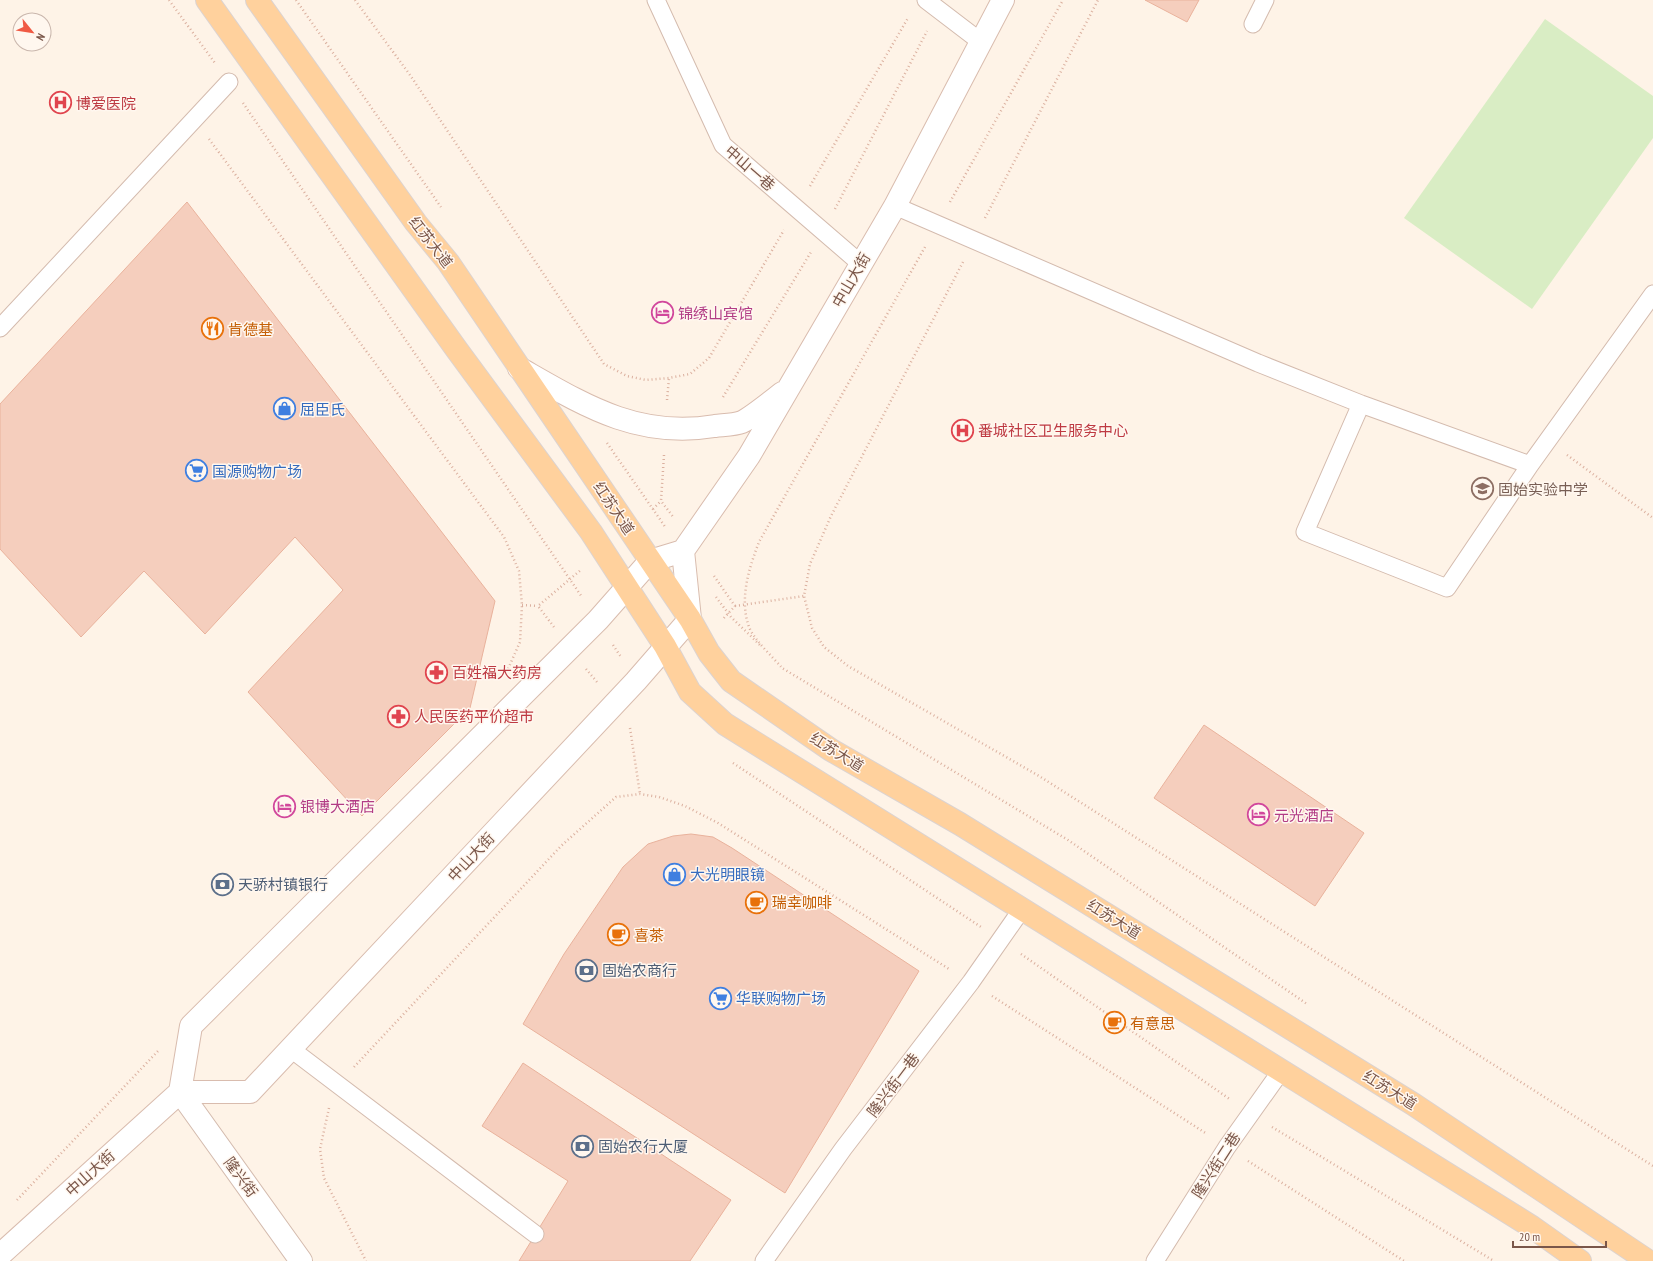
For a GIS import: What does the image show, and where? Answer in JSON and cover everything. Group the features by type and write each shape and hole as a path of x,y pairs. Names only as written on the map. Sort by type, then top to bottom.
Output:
{"main road":[{"path":"207,0 457,350 590,532 665,646 690,692 725,724 1525,1223 1580,1261"},
{"name":"红苏大道","path":"257,0 416,223 448,262 690,619 708,653 731,681 831,750 960,824 1413,1104 1648,1261"},
{"name":"中山大街","path":"683,551 749,456 861,264 894,206 1003,0"},
{"path":"519,368 578,402 628,422 666,429 704,428 742,422 788,389"},
{"path":"180,1092 192,1026 598,620 650,561 683,551 690,619"},
{"name":"中山大街","path":"0,1255 180,1092 250,1092 636,681 690,619"},
{"name":"隆兴街","path":"180,1092 301,1261"}],"lane":[{"name":"中山一巷","path":"656,0 723,145 861,264"},
{"path":"926,0 981,42"},
{"path":"1253,24 1265,0"},
{"path":"0,328 229,82"},
{"path":"894,206 1258,363 1361,404 1530,465"},
{"path":"1361,404 1305,532 1447,588 1547,440 1652,296"},
{"name":"隆兴街一巷","path":"764,1261 844,1149 970,982 1022,909"},
{"path":"291,1049 535,1234"},
{"name":"隆兴街二巷","path":"1155,1261 1227,1147 1281,1071"}],"path":[{"path":"169,0 229,82 598,620 636,681"},
{"path":"355,0 410,75 604,364 627,376 646,380 690,374 709,358 910,14"},
{"path":"782,668 762,646 749,628 745,604 748,571 759,542 1063,0"},
{"path":"1098,0 831,516 810,564 804,596 812,628 824,647 848,666 1039,776 1653,1166"},
{"path":"194,120 504,537 518,572 522,605 520,642 506,674"},
{"path":"1547,440 1653,518"},
{"path":"714,594 731,617 782,668 1068,840 1312,1007"},
{"path":"735,606 804,596"},
{"path":"522,605 538,606"},
{"path":"630,726 640,794"},
{"path":"732,762 1000,940 1250,1114 1494,1261"},
{"path":"366,1261 324,1178 320,1149 328,1110 340,1087 348,1074 561,846 616,797 640,794 659,797 678,804 718,823 970,982 1404,1261"},
{"path":"16,1201 162,1047"}],"green space":[{"path":"1545,19 1653,96 1653,138 1532,309 1404,218"}],"building":[{"path":"1145,0 1199,0 1187,22"},
{"name":"国源购物广场","path":"187,202 495,601 470,708 362,816 248,692 343,590 295,537 205,634 144,571 81,637 0,549 0,404"},
{"name":"元光酒店","path":"1204,725 1364,833 1315,906 1154,798"},
{"name":"华联购物广场","path":"691,834 713,837 732,848 919,971 785,1193 523,1024 564,954 623,867 648,844 673,836"},
{"name":"固始农行大厦","path":"523,1063 731,1200 690,1261 519,1261 568,1181 482,1126"}],"place":[{"name":"博爱医院","path":"61,103"},
{"name":"锦绣山宾馆","path":"662,313"},
{"name":"肯德基","path":"212,329"},
{"name":"屈臣氏","path":"285,409"},
{"name":"番城社区卫生服务中心","path":"963,430"},
{"name":"国源购物广场","path":"197,471"},
{"name":"固始实验中学","path":"1483,489"},
{"name":"百姓福大药房","path":"436,672"},
{"name":"人民医药平价超市","path":"398,716"},
{"name":"银博大酒店","path":"285,806"},
{"name":"元光酒店","path":"1259,815"},
{"name":"大光明眼镜","path":"675,874"},
{"name":"天骄村镇银行","path":"223,884"},
{"name":"瑞幸咖啡","path":"757,902"},
{"name":"喜茶","path":"618,935"},
{"name":"固始农商行","path":"587,970"},
{"name":"华联购物广场","path":"721,998"},
{"name":"有意思","path":"1114,1023"},
{"name":"固始农行大厦","path":"582,1146"}]}
